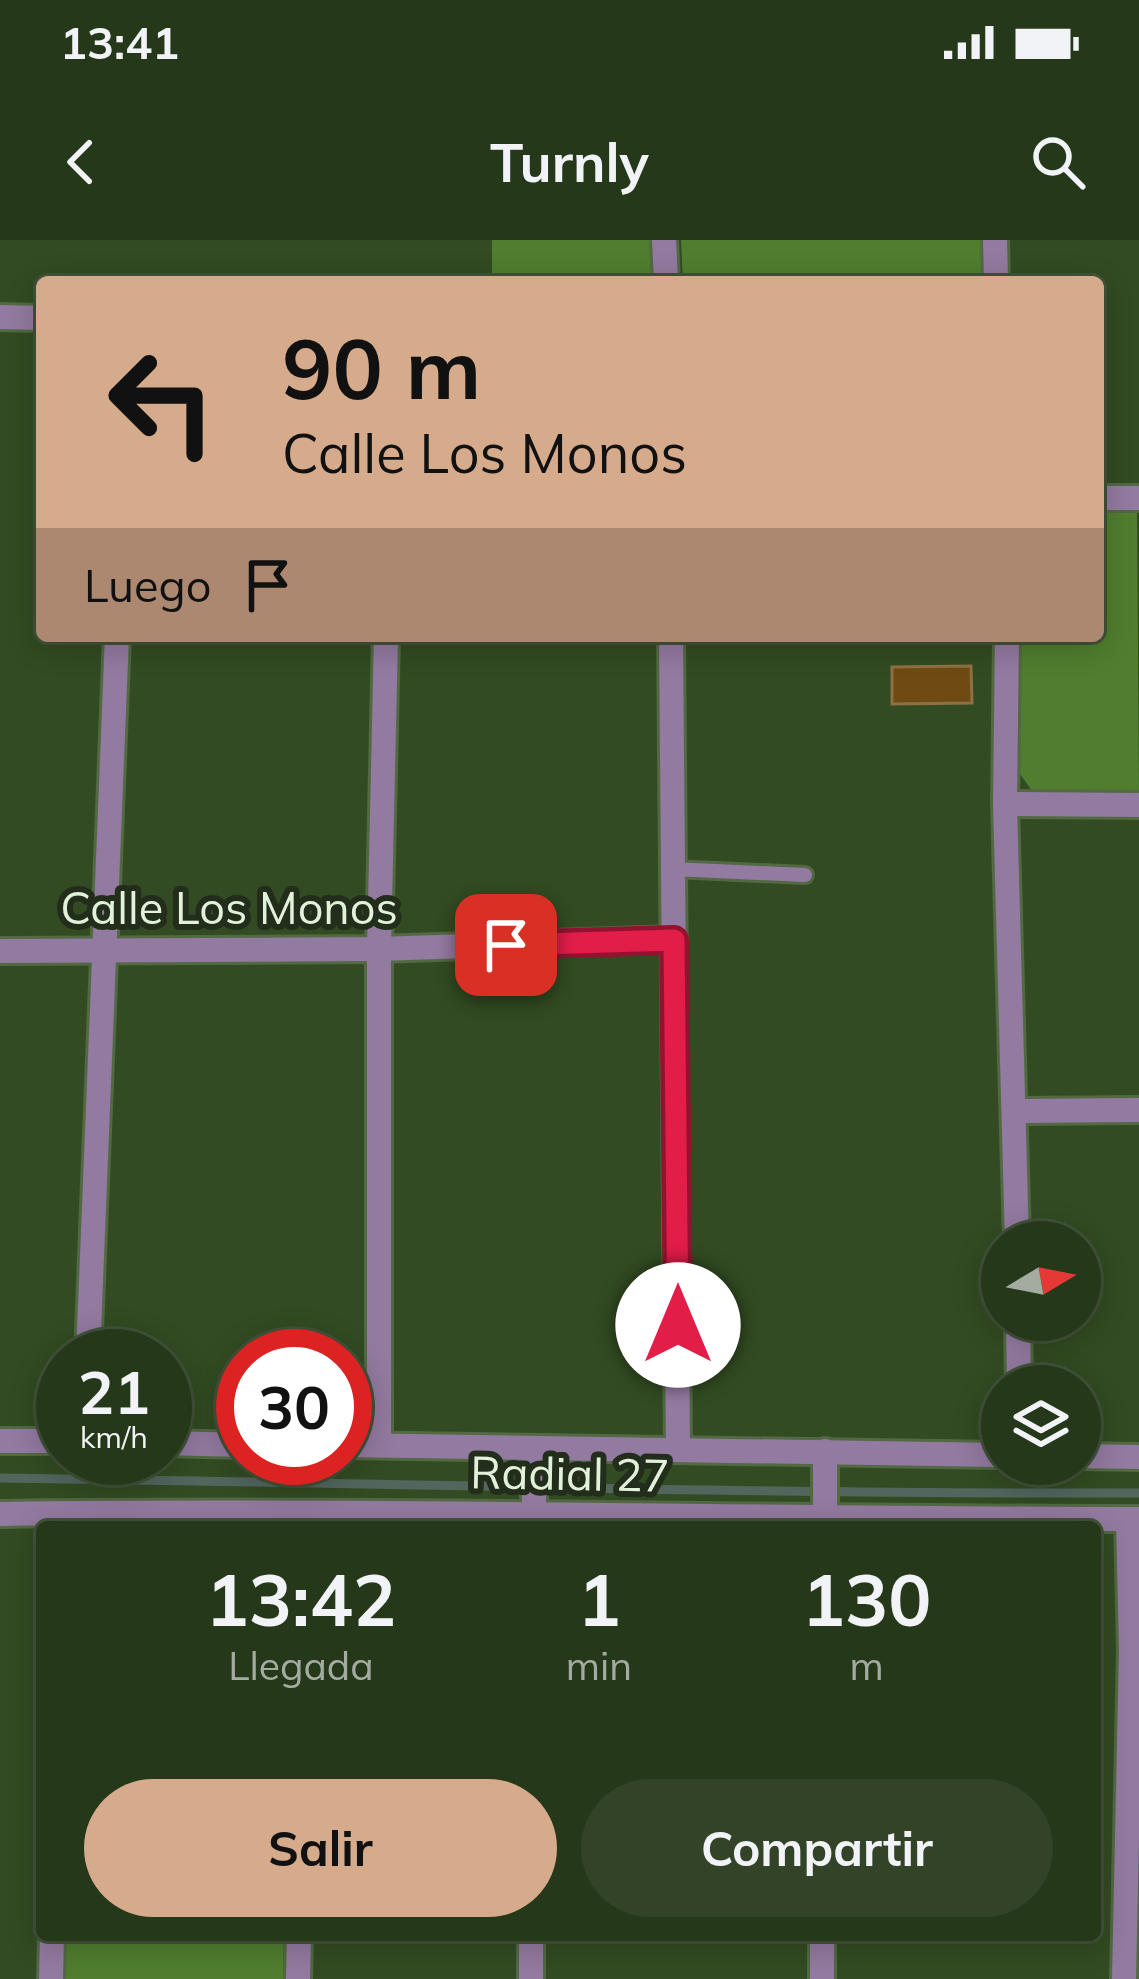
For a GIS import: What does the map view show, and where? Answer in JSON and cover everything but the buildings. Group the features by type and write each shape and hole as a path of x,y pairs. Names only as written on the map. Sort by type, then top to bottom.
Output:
{"street":[{"path":"664,240 665,276"},
{"path":"995,240 996,276"},
{"path":"0,317 36,318"},
{"path":"1104,498 1139,498"},
{"path":"89,1329 118,642"},
{"path":"379,1445 379,949 386,642"},
{"path":"670,642 678,1450"},
{"path":"1006,642 1005,804 1017,1221"},
{"path":"1005,804 1139,805"},
{"name":"Calle Los Monos","path":"0,951 379,949 674,940"},
{"path":"1016,1111 1139,1110"},
{"path":"0,1441 36,1441"},
{"name":"Radial 27","path":"372,1445 534,1453 678,1450 825,1458 981,1455"},
{"path":"534,1453 534,1511"},
{"path":"1101,1456 1139,1457"},
{"path":"825,1458 825,1516"},
{"name":"Radial 27","path":"0,1514 68,1520 534,1511 1134,1519"},
{"path":"1124,1979 1134,1519"},
{"path":"51,1979 52,1941"},
{"path":"298,1979 299,1941"},
{"path":"531,1979 532,1941"},
{"path":"822,1941 822,1979"}],"lane":[{"path":"673,869 806,875"}],"green space":[{"path":"492,240 651,240 653,276 492,276"},
{"path":"681,240 984,240 985,276 683,276"},
{"path":"1104,510 1137,511 1139,791 1032,791 1020,774 1017,642 1104,642"},
{"path":"65,1941 284,1941 283,1979 64,1979"}],"waterway":[{"path":"0,1478 1139,1493"}],"route":[{"path":"506,945 674,940 678,1325"}]}
